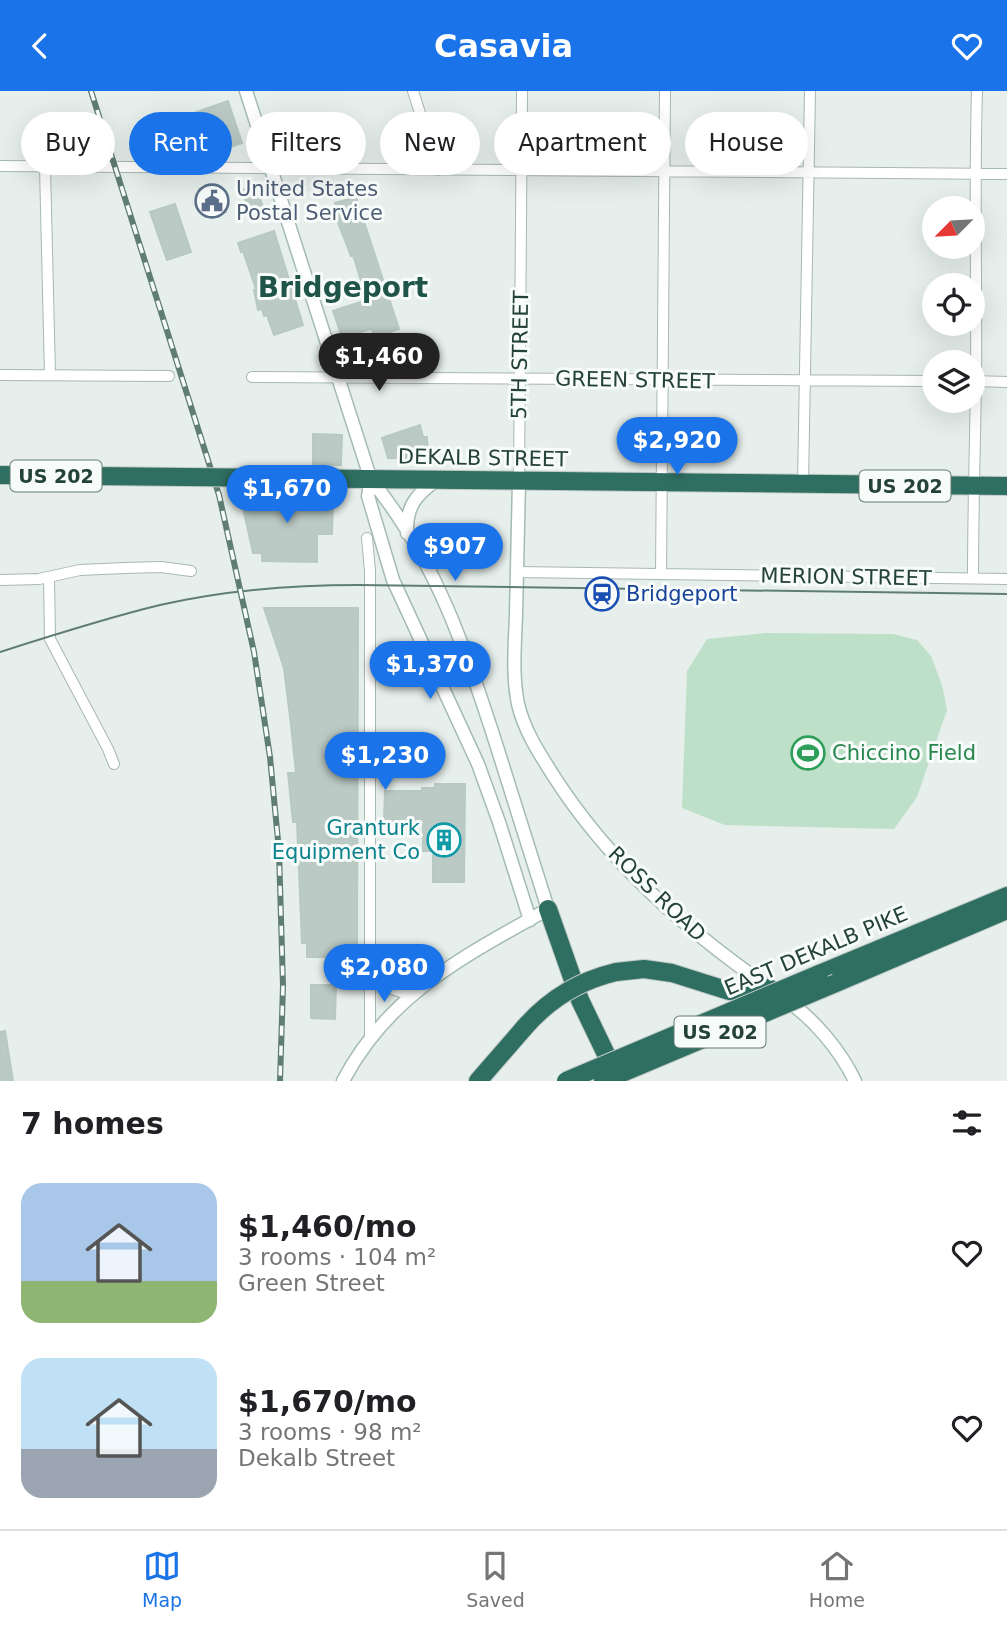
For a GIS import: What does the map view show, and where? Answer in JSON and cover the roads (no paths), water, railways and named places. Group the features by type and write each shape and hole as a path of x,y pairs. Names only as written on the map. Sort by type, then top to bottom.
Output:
{"highway":[{"name":"DEKALB STREET","path":"0,475 1007,486"},
{"name":"EAST DEKALB PIKE","path":"566,1081 1007,895"},
{"path":"548,909 580,1000 620,1081"},
{"name":"EAST DEKALB PIKE","path":"603,1081 1007,910"},
{"path":"478,1081 524,1028 558,996 585,981 616,972 644,969 672,973 729,991 769,988"}],"main road":[{"path":"246,91 253,112"},
{"path":"273,175 371,479 385,496 442,595 466,650 548,909 456,962 410,995 370,1038 343,1081"},
{"path":"371,479 368,496 393,580 478,764 530,920"},
{"path":"407,533 407,516 412,502 421,491 437,480"},
{"name":"5TH STREET","path":"515,667 519,481"},
{"name":"ROSS ROAD","path":"515,667 518,705 529,736 588,825 638,882 666,908 723,955 807,1017 840,1055 855,1081"}],"street":[{"path":"413,91 420,112"},
{"name":"5TH STREET","path":"522,91 522,112"},
{"path":"665,91 665,112"},
{"path":"803,483 810,91"},
{"path":"974,350 977,91"},
{"path":"0,166 21,166"},
{"path":"115,167 246,168"},
{"path":"671,171 1007,174"},
{"path":"45,175 50,375"},
{"name":"5TH STREET","path":"519,481 522,175"},
{"path":"661,574 665,175"},
{"path":"0,375 169,376"},
{"name":"GREEN STREET","path":"252,377 922,381"},
{"path":"985,381 1007,382"},
{"path":"973,413 973,579"},
{"path":"367,538 370,571 370,1038"},
{"path":"0,580 39,579 80,570 161,567 191,571"},
{"name":"MERION STREET","path":"517,572 1007,579"},
{"path":"49,577 50,639 114,764"},
{"path":"369,971 383,986 410,995"}],"tram line":[{"path":"0,652 160,605 234,592 283,587 358,585 1007,594"}],"railway":[{"path":"91,91 219,495 254,652 270,757 279,851 283,986 280,1081"}],"place":[{"name":"United States Postal Service","path":"212,201"},
{"name":"Bridgeport","path":"602,594"},
{"name":"Chiccino Field","path":"808,753"},
{"name":"Granturk Equipment Co","path":"444,840"}],"district":[{"name":"Bridgeport","path":"343,287"}]}
